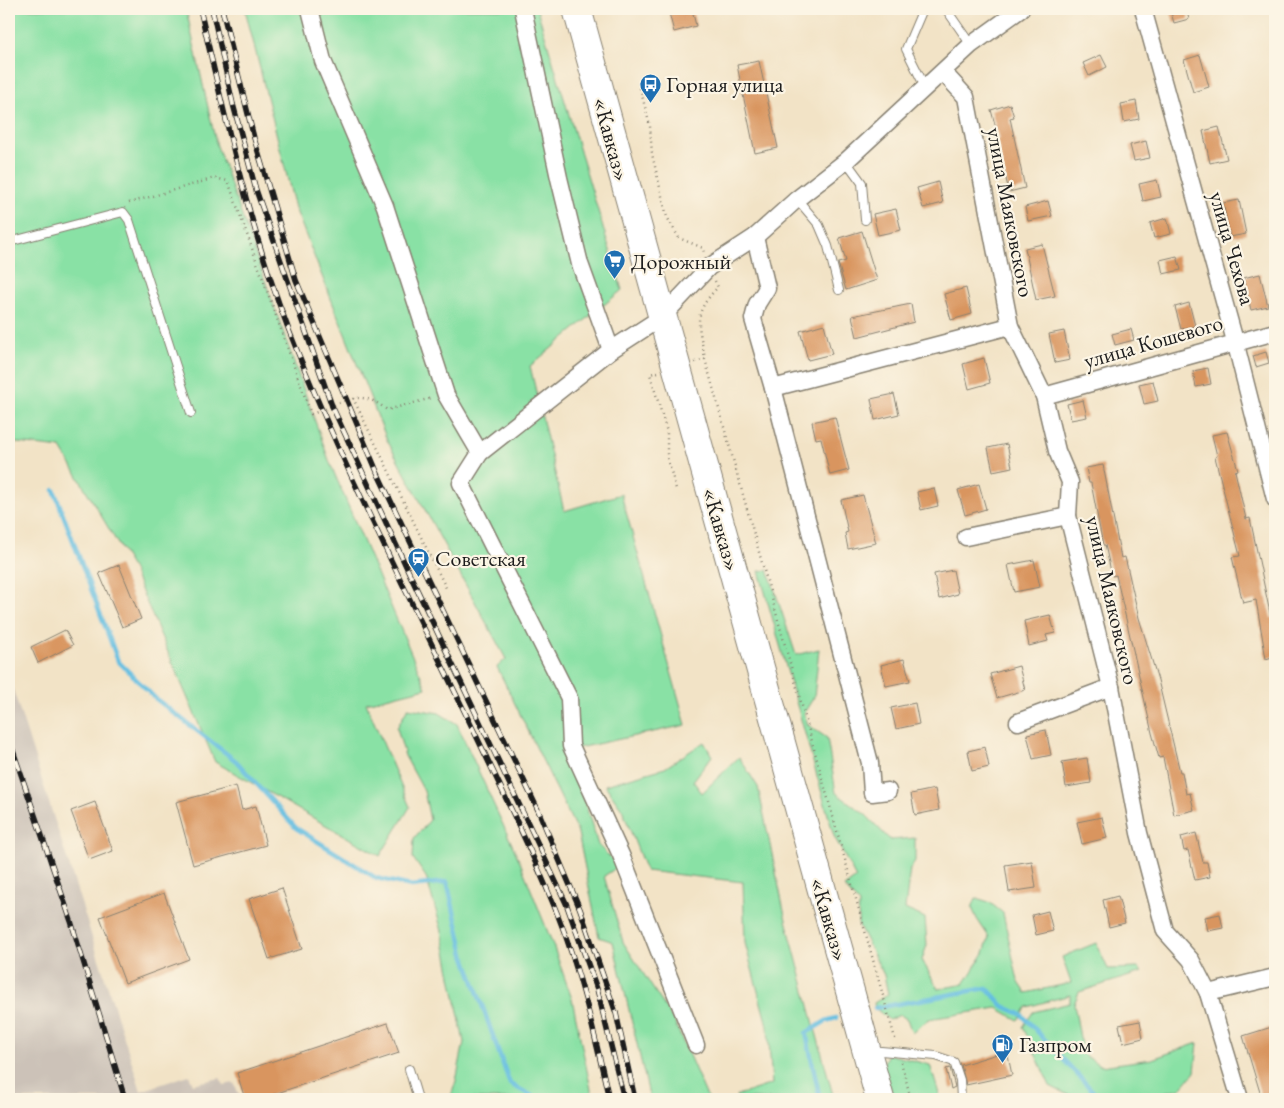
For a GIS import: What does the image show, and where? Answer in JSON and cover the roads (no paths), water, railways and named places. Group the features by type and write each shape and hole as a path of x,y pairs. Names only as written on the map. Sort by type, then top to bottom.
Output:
{"highway":[{"name":"«Кавказ»","path":"576,9 880,1099"}],"street":[{"path":"310,9 323,61 385,206 446,395 480,453"},
{"path":"523,9 559,178 578,254 611,350"},
{"path":"696,1045 621,855 571,746 569,698 461,483 480,453 611,350 662,317 709,267 755,237 797,199 846,161 971,45 1021,9"},
{"name":"улица Чехова","path":"1143,9 1235,341 1275,500"},
{"name":"улица Маяковского","path":"943,72 966,97 1010,326 1044,396 1057,451 1070,482 1068,516 1112,687 1139,833 1165,931 1191,960 1208,993 1240,1099"},
{"path":"755,237 767,288 757,304 752,319 773,388 870,763 872,793 888,791"},
{"path":"773,388 1010,326"},
{"name":"улица Кошевого","path":"1044,396 1235,341 1275,332"},
{"path":"966,537 1068,516"},
{"path":"1018,722 1112,687"},
{"path":"1208,993 1275,977"}],"lane":[{"path":"923,9 906,48 925,87"},
{"path":"946,9 971,45"},
{"path":"846,161 862,183 865,220"},
{"path":"797,199 819,225 828,246 839,290"},
{"path":"9,242 123,212 129,220 191,414"},
{"path":"866,1050 898,1051 936,1056 954,1062 960,1080 961,1099"},
{"path":"409,1069 418,1099"}],"waterway":[{"path":"54,490 118,661 156,699 236,761 296,828 376,878 411,886 447,882 464,954 510,1084 538,1099"},
{"path":"875,1008 987,988 1003,1006 1022,1015 1100,1099"},
{"path":"820,1099 806,1033 826,1021 836,1018"}],"railway":[{"path":"200,9 242,183 267,269 282,311 341,454 549,892 566,936 580,982 593,1028 609,1099"},
{"path":"212,9 233,104 256,190 332,406 566,903 597,989 624,1099"},
{"path":"222,9 254,138 296,280 378,474 538,810 580,909 616,1013 635,1099"},
{"path":"9,739 71,921 125,1099"}],"place":[{"name":"Горная улица","path":"650,103"},
{"name":"Дорожный","path":"615,280"},
{"name":"Советская","path":"419,577"},
{"name":"Газпром","path":"1003,1063"}]}
